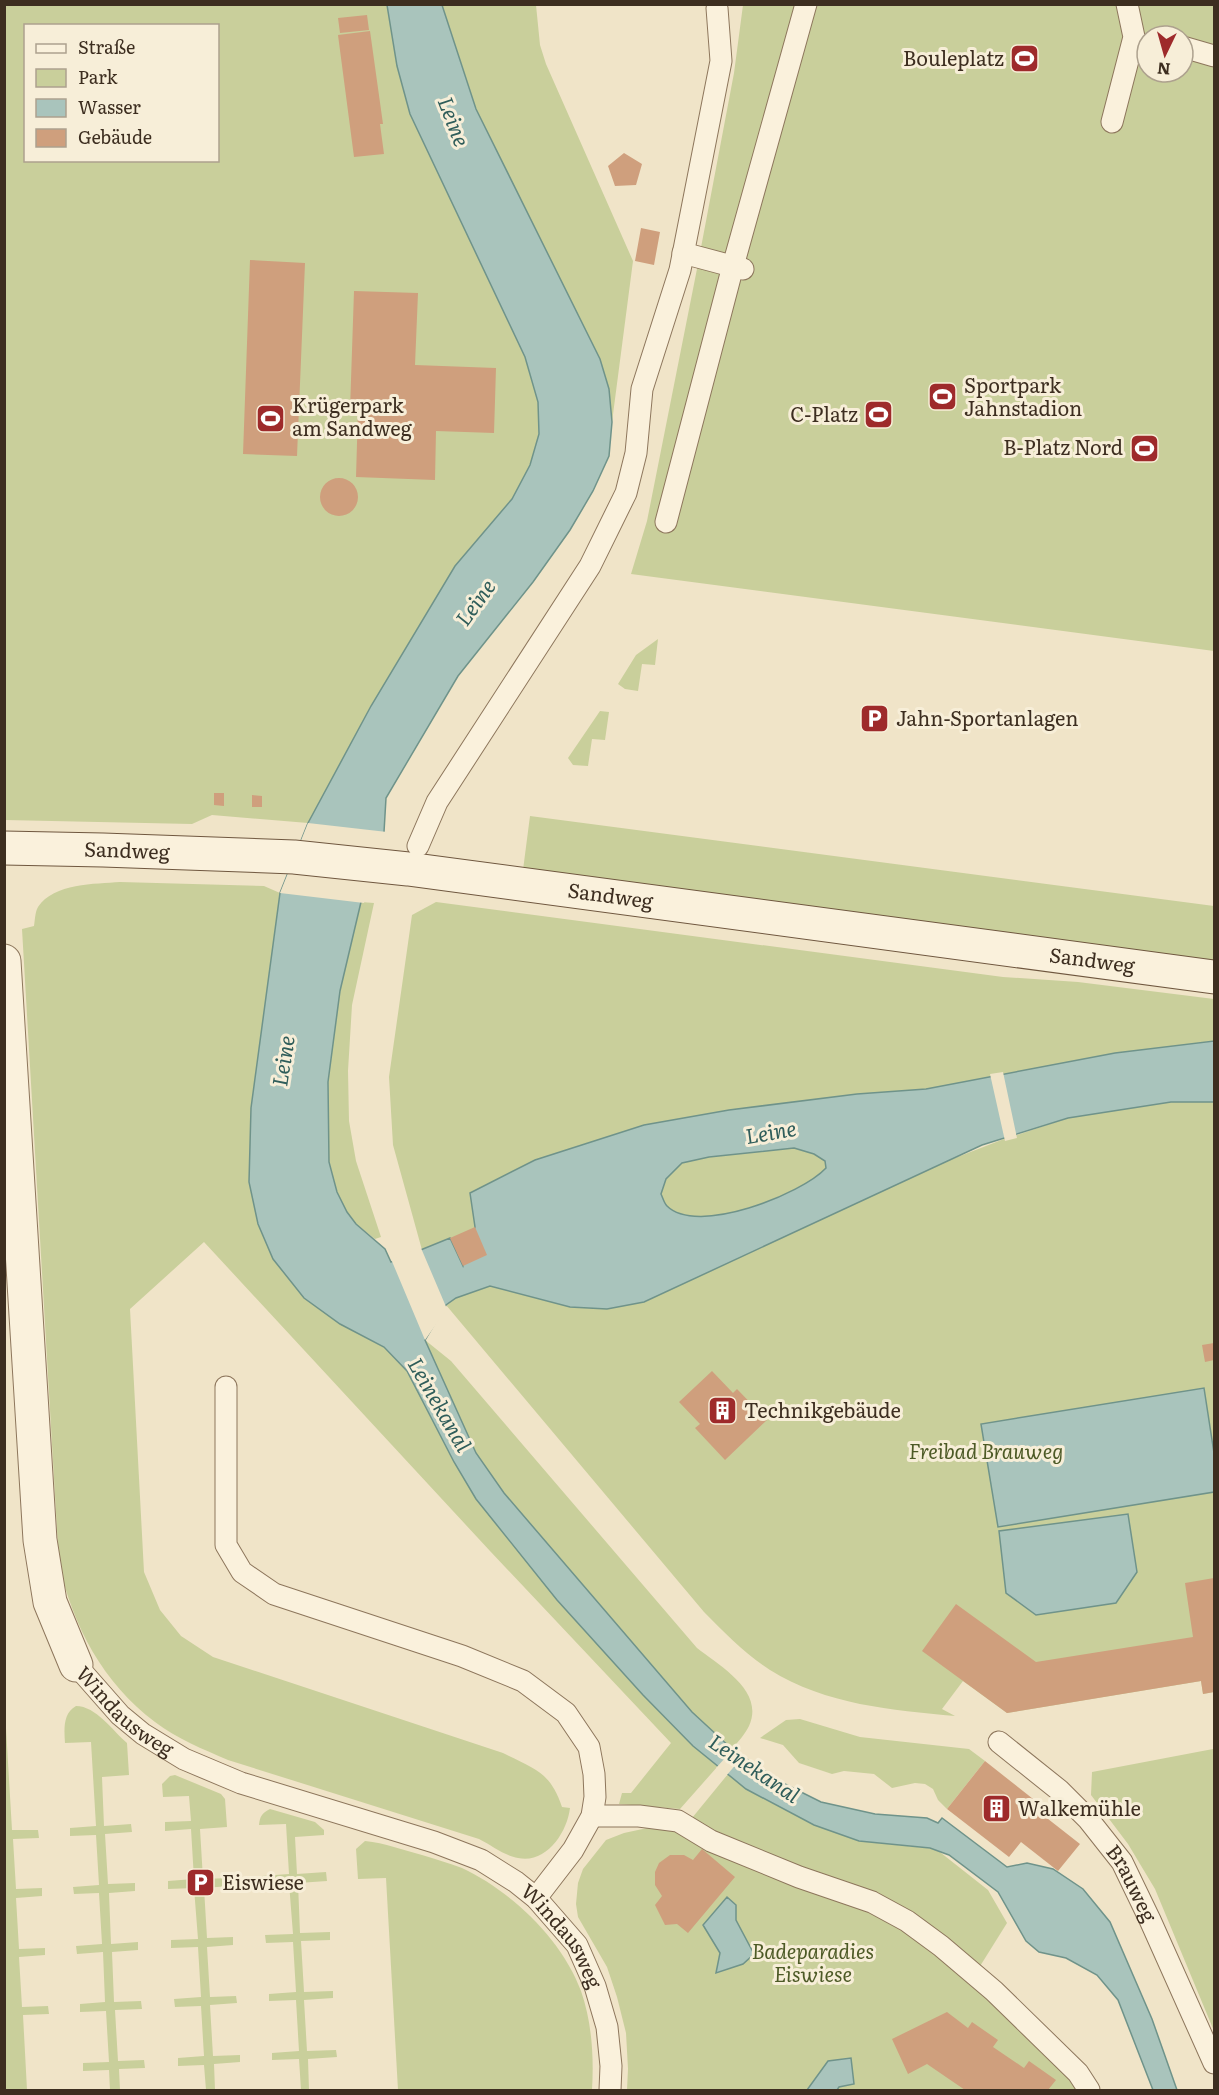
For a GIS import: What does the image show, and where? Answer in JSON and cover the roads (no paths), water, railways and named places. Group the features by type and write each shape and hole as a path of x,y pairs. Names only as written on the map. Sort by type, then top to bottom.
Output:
{"street":[{"name":"Sandweg","path":"4,848 294,857 1215,977"},
{"name":"Windausweg","path":"4,961 41,1549 50,1602 76,1665"}],"lane":[{"path":"666,522 738,268 806,4"},
{"path":"1127,4 1135,25"},
{"path":"418,846 437,802 590,566 626,493 636,453 642,389 680,270 721,61 711,6"},
{"path":"1195,50 1215,56"},
{"path":"1113,122 1135,54"},
{"path":"683,253 738,268"},
{"path":"226,1387 226,1545 242,1572 274,1594 462,1656 523,1682 566,1713 589,1747 594,1773 595,1797 592,1816 573,1850 536,1898"},
{"name":"Windausweg","path":"76,1665 120,1715 142,1734 184,1759 241,1783 424,1838 481,1860 516,1882 536,1898 577,1945 595,1986 607,2027 611,2066 610,2091"},
{"name":"Brauweg","path":"999,1742 1059,1790 1088,1819 1122,1862 1215,2064"},
{"path":"592,1816 639,1816 678,1821 711,1841 799,1877 872,1902 907,1921 941,1946 994,1991 1078,2073 1089,2091"}],"water":[{"path":"387,5 442,5 476,109 600,359 609,389 612,422 609,456 593,491 570,530 533,582 458,676 386,798 384,832 361,902 340,991 328,1082 329,1162 337,1192 356,1224 385,1249 391,1262 450,1238 463,1266 475,1227 470,1193 535,1160 644,1125 729,1110 857,1094 926,1089 1115,1053 1214,1041 1214,1102 1171,1102 1068,1118 982,1145 644,1302 607,1309 570,1307 490,1286 456,1298 446,1305 425,1340 476,1453 504,1493 692,1712 732,1749 783,1783 821,1802 875,1814 927,1818 938,1823 942,1818 1007,1867 1027,1863 1053,1869 1083,1889 1110,1922 1152,2019 1177,2090 1153,2090 1118,2000 1097,1975 1066,1958 1039,1952 1026,1941 998,1892 949,1855 930,1848 859,1841 814,1825 746,1789 693,1746 643,1695 557,1600 476,1499 454,1462 407,1371 384,1347 340,1324 304,1298 273,1259 258,1224 249,1182 251,1108 280,893 308,823 371,706 455,566 512,499 530,465 539,434 538,402 525,357 410,114 397,66","holes":["794,1148 814,1154 825,1161 826,1168 814,1178 795,1189 749,1208 724,1214 701,1216 681,1214 667,1206 661,1194 666,1179 682,1163 709,1157"]},
{"path":"1204,1388 1214,1453 1214,1492 998,1527 981,1424"},
{"path":"1128,1514 1137,1572 1116,1603 1036,1615 1006,1593 999,1531"},
{"path":"727,1897 736,1905 736,1920 754,1954 743,1964 716,1973 720,1953 703,1925"},
{"path":"851,2058 854,2084 839,2087 837,2090 807,2090 828,2061"}],"place":[{"name":"Bouleplatz","path":"1025,59"},
{"name":"Sportpark Jahnstadion","path":"943,397"},
{"name":"C-Platz","path":"879,415"},
{"name":"Krügerpark am Sandweg","path":"271,418"},
{"name":"B-Platz Nord","path":"1144,448"},
{"name":"Jahn-Sportanlagen","path":"875,719"},
{"name":"Technikgebäude","path":"723,1411"},
{"name":"Walkemühle","path":"997,1809"},
{"name":"Eiswiese","path":"201,1883"}],"water label":[{"name":"Leine","path":"453,122"},
{"name":"Leine","path":"476,603"},
{"name":"Leine","path":"284,1061"},
{"name":"Leine","path":"771,1133"},
{"name":"Leinekanal","path":"439,1405"},
{"name":"Leinekanal","path":"754,1769"}],"park label":[{"name":"Freibad Brauweg","path":"986,1452"},
{"name":"Badeparadies Eiswiese","path":"813,1964"}]}
